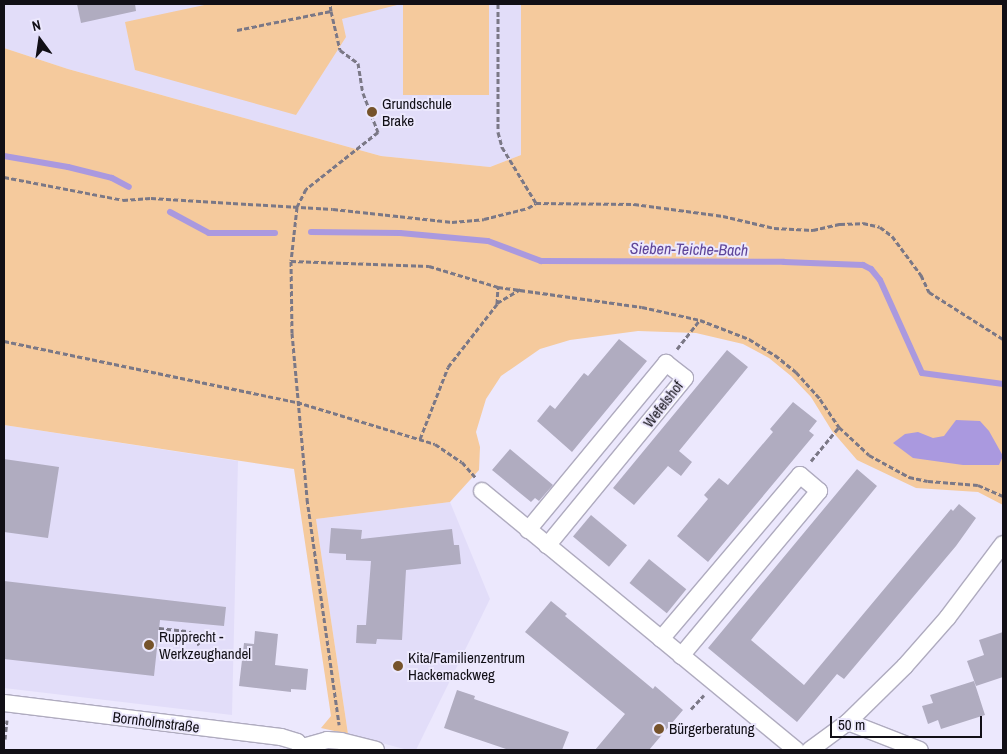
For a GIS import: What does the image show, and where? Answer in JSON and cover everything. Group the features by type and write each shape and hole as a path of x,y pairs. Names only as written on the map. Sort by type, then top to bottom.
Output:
{"street":[{"name":"Wefelshof","path":"528,530 666,363 685,378 547,546"},
{"path":"661,639 800,475 819,491 681,656"},
{"path":"482,490 547,546 796,750"},
{"path":"810,750 848,722 918,652 948,617 1003,544"},
{"name":"Bornholmstraße","path":"4,703 281,737 297,742 304,749"},
{"path":"848,722 920,750"},
{"path":"304,749 319,741 341,741 376,750"}],"path":[{"path":"330,4 340,50 358,63 363,93 378,132 320,176 306,189 297,207 291,261 292,333 307,499 341,741"},
{"path":"498,4 498,132 502,147 536,203"},
{"path":"237,30 331,11"},
{"path":"4,178 123,200 151,198 297,207 413,216 452,222 484,219 528,208 536,203 634,204 723,216 774,228 813,230 840,224 863,223 880,227 892,236 921,275 929,292 1003,339"},
{"path":"291,261 429,266 498,286"},
{"path":"497,304 520,289"},
{"path":"666,363 700,320"},
{"path":"4,341 297,402 435,444 470,469 482,490"},
{"path":"800,475 839,427"},
{"path":"159,628 189,631 199,644"}],"shaded area":[{"name":"Grundschule Brake","path":"4,4 521,4 521,155 490,167 381,156 68,69 4,48"},
{"path":"209,4 401,4 342,19 346,37 296,115 135,70 125,22"},
{"path":"403,4 489,4 489,95 403,95"},
{"path":"521,4 1003,4 1003,505 978,492 916,488 857,460 832,431 811,397 791,376 769,358 743,344 696,333 638,331 570,340 540,349 501,376 486,399 476,432 480,447 479,470 450,502 316,519 348,734 321,728 331,716 294,469 4,425 4,48 68,69 381,156 490,167 521,155"},
{"path":"956,420 980,421 989,431 1003,456 999,465 963,465 913,458 893,443 905,434 918,432 933,438 944,436"},
{"path":"4,425 238,461 232,715 4,688"},
{"name":"Kita/Familienzentrum Hackemackweg","path":"450,502 490,599 416,750 408,750 348,734 316,519"}],"building":[{"path":"77,4 135,4 136,11 81,23"},
{"path":"619,339 647,361 572,452 537,421 550,405 555,409 584,373 588,376"},
{"path":"727,350 748,367 679,451 692,462 681,476 668,466 634,505 613,488"},
{"path":"793,402 817,421 809,431 814,435 708,562 677,536 708,499 704,495 719,478 728,485 773,432 770,429"},
{"path":"510,449 553,485 539,501 535,498 531,502 492,470"},
{"path":"4,459 59,467 48,538 4,532"},
{"path":"857,469 877,486 751,640 804,685 951,509 953,511 959,504 976,518 956,546 844,679 837,674 797,722 708,648"},
{"path":"591,515 627,545 609,567 573,536"},
{"path":"331,528 362,530 361,539 452,529 454,545 459,545 461,564 406,570 402,640 377,639 376,644 356,643 357,625 366,625 371,561 346,560 346,554 329,553"},
{"path":"649,559 686,589 667,613 629,583"},
{"path":"4,581 226,607 224,626 160,620 154,676 4,659"},
{"path":"551,601 567,614 565,616 653,689 655,686 683,710 649,750 595,750 625,714 525,632"},
{"path":"255,631 278,634 275,665 308,669 306,690 291,689 291,692 239,686 244,643 254,644"},
{"path":"1003,632 1003,677 976,686 967,661 984,655 979,640"},
{"path":"974,681 985,715 941,729 938,720 928,724 922,706 933,703 930,695"},
{"path":"457,690 475,696 474,699 569,732 562,750 509,750 444,728"}],"waterway":[{"name":"Sieben-Teiche-Bach","path":"4,156 68,167 112,178 129,187"},
{"name":"Sieben-Teiche-Bach","path":"170,212 209,233 275,233"},
{"name":"Sieben-Teiche-Bach","path":"311,232 400,233 488,241 541,261 784,262 863,265 871,269 880,280 922,373 1003,384"}],"place":[{"name":"Grundschule Brake","path":"372,112"},
{"name":"Rupprecht - Werkzeughandel","path":"149,645"},
{"name":"Kita/Familienzentrum Hackemackweg","path":"398,666"},
{"name":"Bürgerberatung","path":"659,729"}]}
